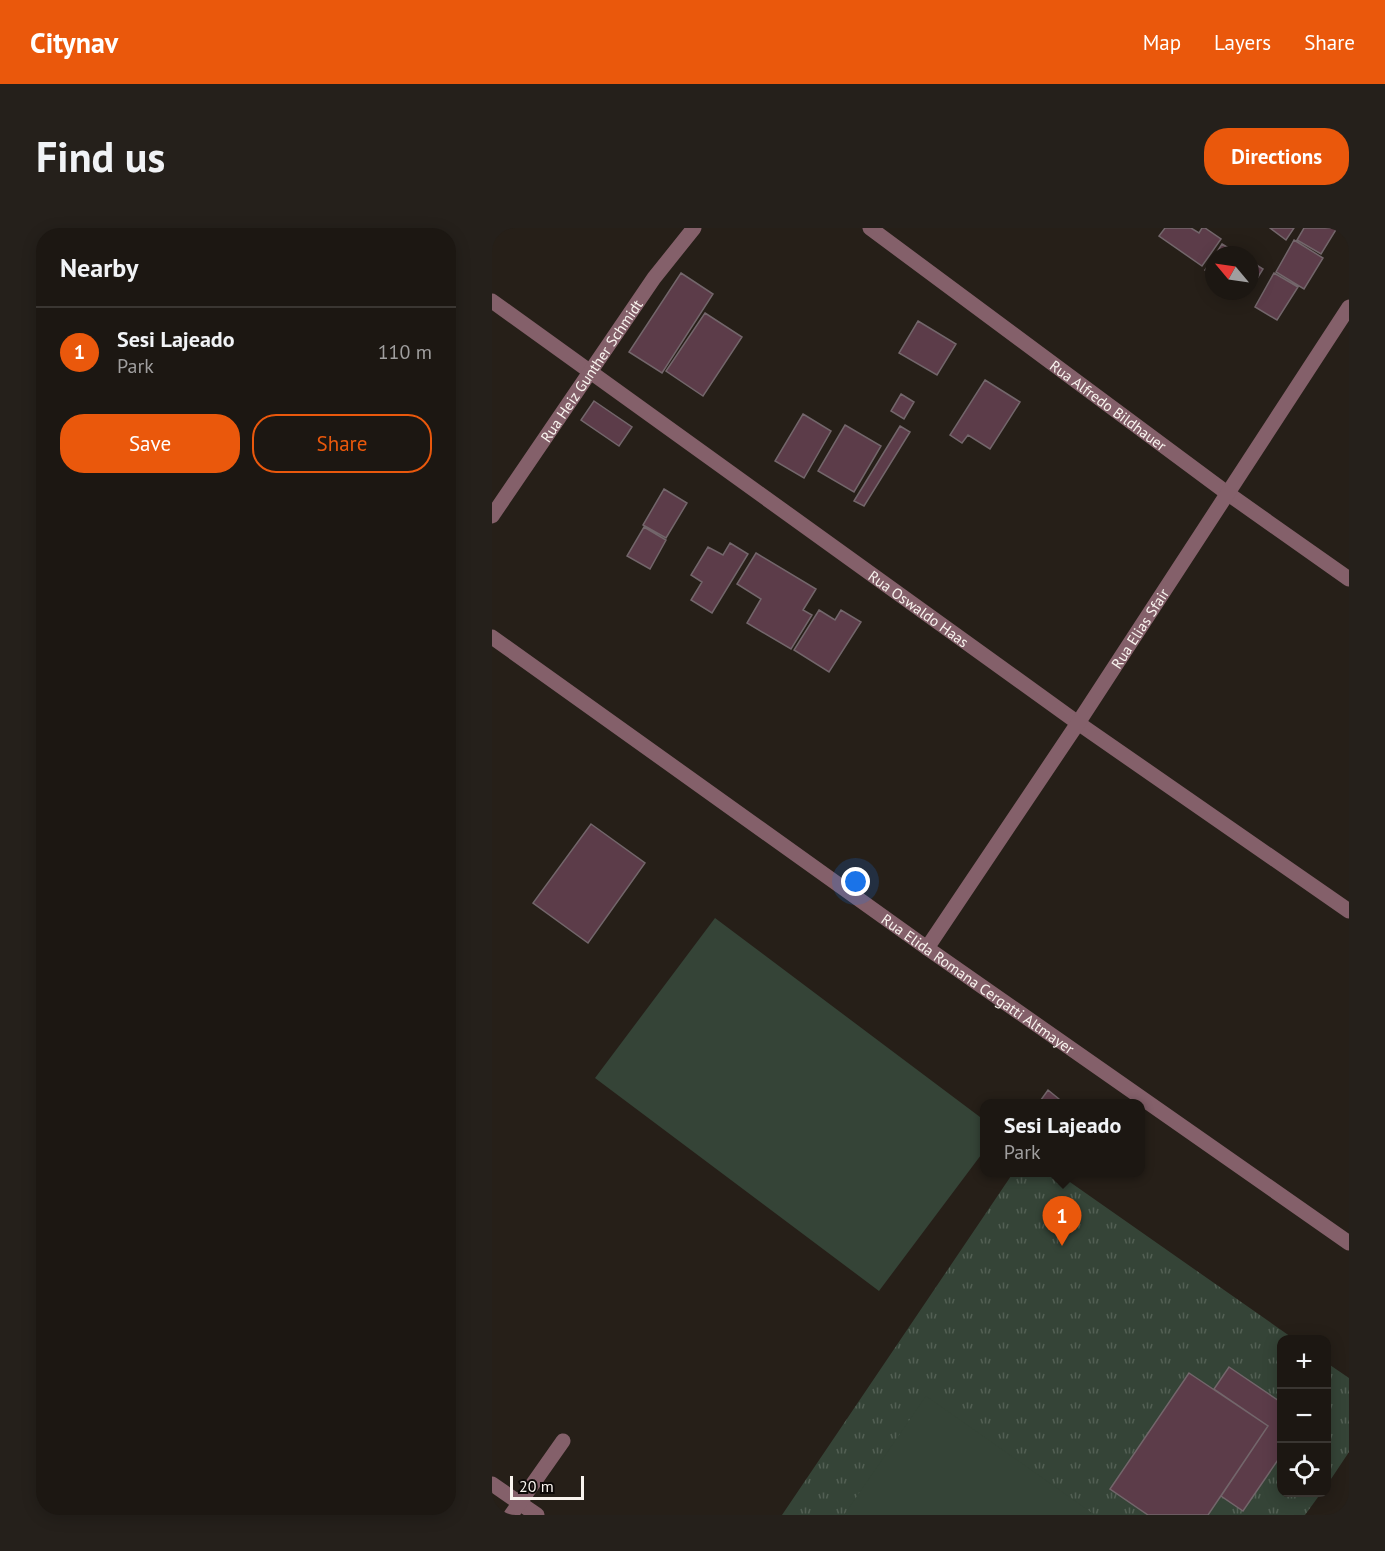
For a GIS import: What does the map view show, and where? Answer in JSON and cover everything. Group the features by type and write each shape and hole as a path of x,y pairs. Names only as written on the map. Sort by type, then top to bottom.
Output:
{"street":[{"name":"Rua Heiz Gunther Schmidt","path":"492,516 654,278 694,228"},
{"name":"Rua Alfredo Bildhauer","path":"870,228 1227,493 1349,579"},
{"name":"Rua Oswaldo Haas","path":"492,301 1078,723 1349,911"},
{"name":"Rua Elias Sfair","path":"927,948 1078,723 1349,307"},
{"name":"Rua Elida Romana Cergatti Altmayer","path":"492,637 927,948 1143,1099"},
{"name":"Rua Elida Romana Cergatti Altmayer","path":"1145,1100 1349,1243"},
{"path":"515,1509 563,1441"},
{"path":"492,1484 515,1509 537,1515"}],"green space":[{"path":"715,918 980,1117 980,1156 879,1291 595,1078"},
{"path":"1010,1177 1063,1177 1288,1335 1277,1335 1277,1497 1318,1497 1305,1515 782,1515"},
{"path":"1331,1366 1349,1378 1349,1452 1331,1479"},
{"path":"926,1396 1095,1515 844,1515"}],"building":[{"path":"1165,228 1191,228 1199,233 1202,228 1205,228 1221,239 1216,246 1205,246 1205,262 1202,266 1159,236"},
{"path":"1270,228 1294,228 1286,240"},
{"path":"1304,228 1337,228 1321,254 1297,240"},
{"path":"1294,240 1323,258 1304,289 1276,272"},
{"path":"681,273 713,294 662,373 629,352"},
{"path":"1274,273 1298,287 1277,320 1255,307"},
{"path":"705,313 742,337 703,396 666,371"},
{"path":"918,321 956,344 937,375 899,353"},
{"path":"985,380 1020,402 990,449 968,435 962,443 950,435"},
{"path":"901,394 914,402 904,419 891,411"},
{"path":"594,401 632,427 619,446 581,420"},
{"path":"803,414 831,431 804,478 775,461"},
{"path":"845,425 881,446 854,492 818,471"},
{"path":"900,426 910,432 864,506 854,501"},
{"path":"664,489 687,503 666,538 643,525"},
{"path":"644,527 666,540 650,569 627,556"},
{"path":"730,543 748,554 712,613 691,600 702,582 691,575 708,547 723,555"},
{"path":"756,553 816,589 803,610 812,615 791,649 747,623 761,599 737,584"},
{"path":"819,610 835,620 841,610 861,622 829,672 794,650"},
{"path":"591,824 645,863 588,943 533,903"},
{"path":"1048,1090 1059,1099 1042,1099"},
{"path":"1229,1367 1277,1400 1277,1461 1243,1511 1221,1496 1268,1426 1214,1389"},
{"path":"1189,1373 1268,1426 1208,1515 1148,1515 1110,1489"}],"place":[{"name":"Sesi Lajeado","path":"1062,1246"}]}
